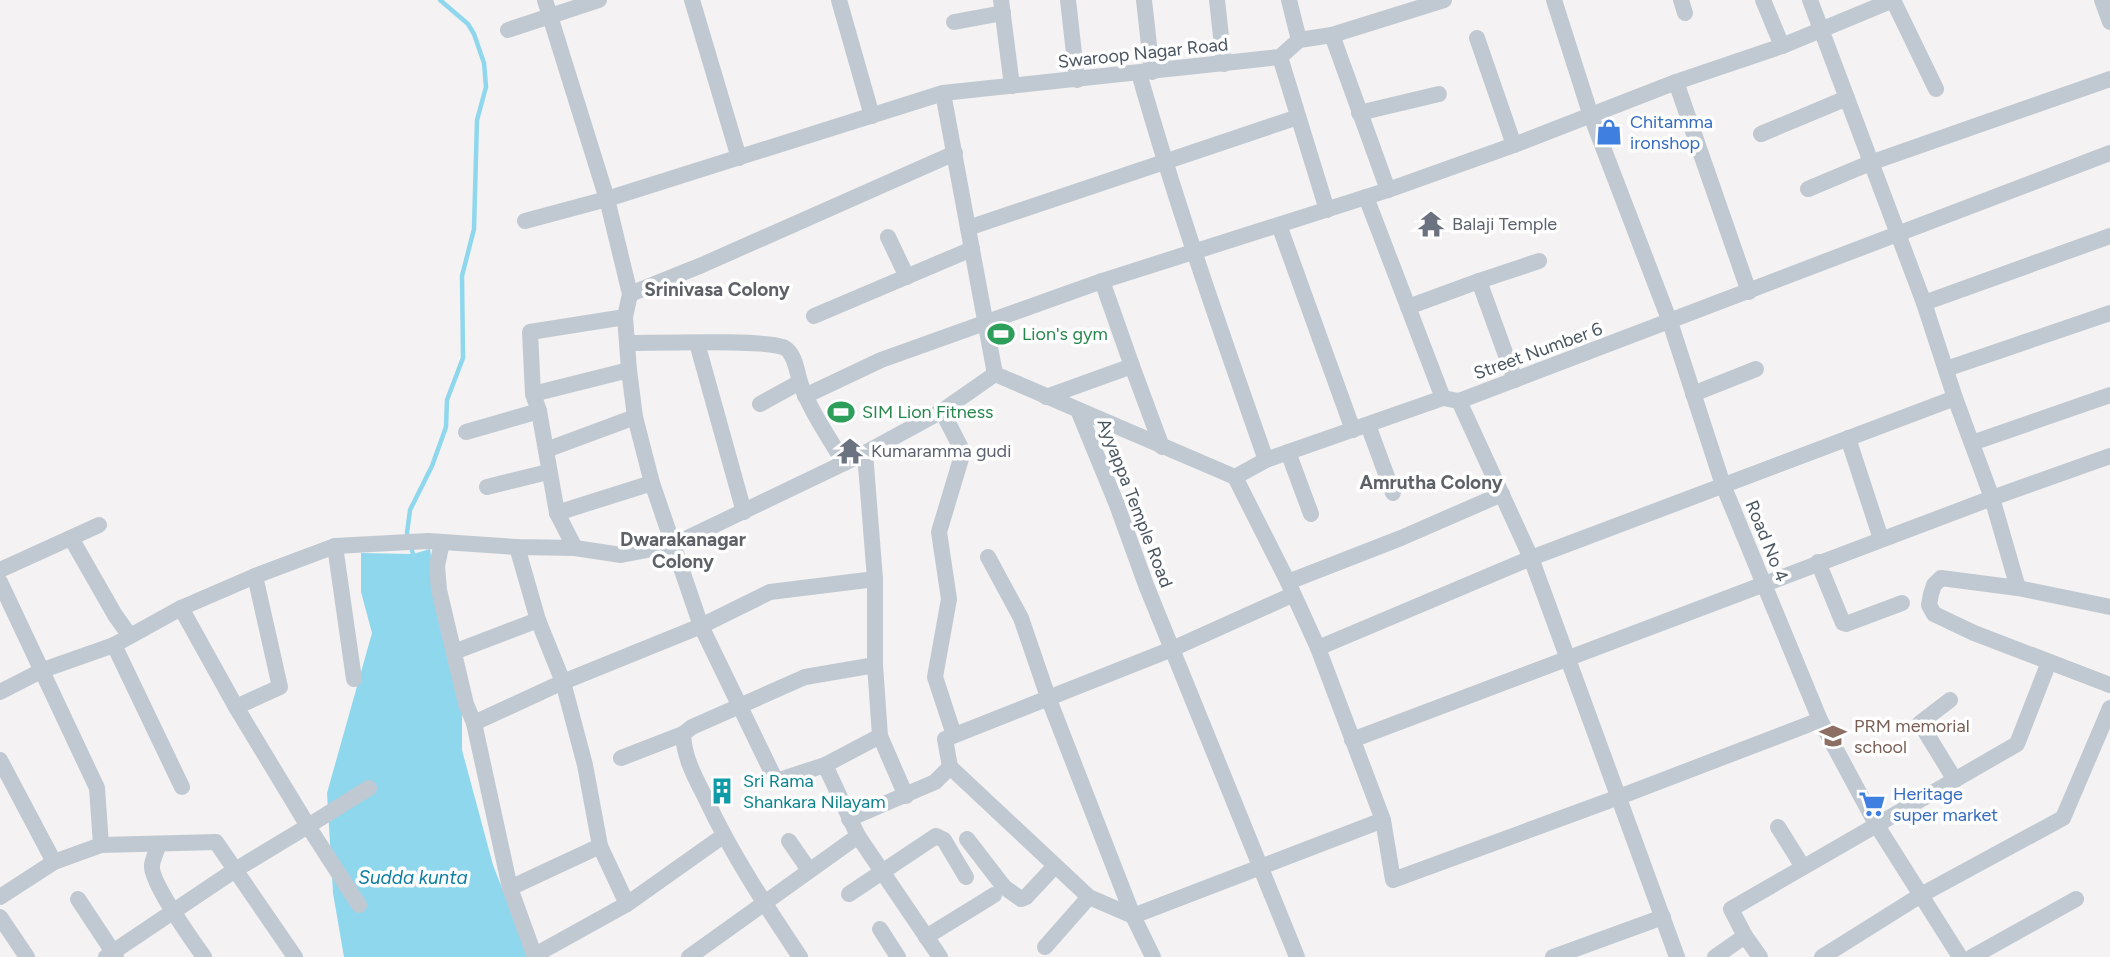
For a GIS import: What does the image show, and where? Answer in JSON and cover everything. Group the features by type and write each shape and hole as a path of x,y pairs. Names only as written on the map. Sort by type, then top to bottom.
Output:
{"street":[{"path":"508,30 548,8 599,0"},
{"path":"692,0 739,158"},
{"path":"839,0 872,116"},
{"path":"1069,0 1077,80"},
{"path":"1144,0 1145,73 1164,162 1266,460"},
{"path":"1217,0 1224,64"},
{"path":"1289,0 1299,40"},
{"path":"1327,210 1280,57 1299,40 1332,35 1444,0"},
{"name":"Road No 4","path":"1554,0 1591,116 1670,322 1723,485 1820,720 1877,824 1960,957"},
{"path":"1763,0 1782,46"},
{"path":"1810,0 1924,303 1992,498 2018,588"},
{"path":"760,404 1102,281 1388,190 1514,145 1676,82 1782,46 1893,0 1936,89"},
{"path":"2102,0 2110,22"},
{"path":"954,22 1002,7 1012,86"},
{"path":"548,8 607,200 630,294 625,317 635,417 652,483 701,626 776,780 825,765 880,736"},
{"path":"1332,35 1388,190"},
{"path":"1477,38 1514,145"},
{"name":"Swaroop Nagar Road","path":"524,221 607,200 943,93 1280,57"},
{"path":"1808,189 1870,163 2110,79"},
{"path":"1676,82 1749,292"},
{"path":"0,692 43,670 114,645 181,608 335,546 411,541 575,548 621,555 673,545 865,453 942,411 995,374 943,93"},
{"path":"1359,113 1438,94"},
{"path":"1761,134 1847,98"},
{"path":"968,228 1298,117"},
{"path":"630,294 956,153"},
{"name":"Street Number 6","path":"1677,957 1531,558 1502,494 1451,400 1515,380 1670,322 2110,153"},
{"path":"1235,477 1266,460 1451,400 1408,307 1366,197"},
{"path":"1279,225 1361,427 1393,493"},
{"path":"1924,303 2110,236"},
{"path":"888,237 907,277"},
{"path":"814,316 972,249"},
{"path":"1408,307 1539,261"},
{"path":"1102,281 1163,447"},
{"path":"1479,281 1515,380"},
{"path":"1945,369 2110,313"},
{"path":"575,548 557,513 548,472 539,411 533,394 530,332 625,317"},
{"path":"629,343 775,345 785,348 790,354 803,389 844,463"},
{"path":"697,343 744,512"},
{"path":"1046,397 1132,366"},
{"path":"1693,394 1756,369"},
{"path":"533,394 629,370"},
{"name":"Ayyappa Temple Road","path":"995,374 1078,411 1260,866 1293,956"},
{"path":"1972,443 2110,395"},
{"path":"1318,648 1531,558 1955,398"},
{"path":"466,432 539,411"},
{"path":"942,411 963,452 939,532 949,599 935,677 954,735"},
{"path":"1078,411 1235,477 1318,648 1382,820 1393,880 1820,720"},
{"path":"546,450 635,417"},
{"path":"1848,438 1881,539"},
{"path":"865,453 875,579 875,665 880,736 906,796"},
{"path":"1288,453 1311,514"},
{"path":"1352,740 1818,562 2110,456"},
{"path":"487,487 548,472"},
{"path":"557,513 652,483"},
{"path":"1382,820 1133,916 1089,897 1054,867 950,767 945,739 1172,649 1290,589 1502,494"},
{"path":"0,570 99,525"},
{"path":"71,538 130,636"},
{"path":"442,542 437,578 466,704 474,723 510,888 535,956 627,904 723,836"},
{"path":"335,546 354,679"},
{"path":"517,547 538,620 564,682 585,765 600,846 627,904"},
{"path":"988,557 1021,618 1048,697 1133,916 1153,957"},
{"path":"1818,562 1843,623 1902,603"},
{"path":"236,706 280,687 256,576"},
{"path":"2110,607 2018,588 1941,578 1934,585 1929,605 1934,614 2110,685"},
{"path":"474,723 564,682 701,626 770,592 875,579"},
{"path":"0,582 97,789 101,845"},
{"path":"181,608 236,706 359,905"},
{"path":"454,652 538,620"},
{"path":"114,645 182,787"},
{"path":"1760,957 1731,909 2017,744 2049,662"},
{"path":"621,758 684,734 692,727 805,677 875,665"},
{"path":"1950,700 1920,723 1955,780"},
{"path":"1822,957 1921,895 2063,818 2110,708"},
{"path":"684,734 684,752 723,836 800,957"},
{"path":"0,760 54,862"},
{"path":"825,765 858,836 940,957"},
{"path":"849,819 935,782 950,767"},
{"path":"78,899 112,956 235,870 369,788"},
{"path":"1778,827 1802,867"},
{"path":"689,957 708,952 763,902 858,836"},
{"path":"849,894 936,836 944,840 966,877"},
{"path":"967,839 1004,887 1016,898 1026,897 1054,867"},
{"path":"789,841 809,870"},
{"path":"0,897 54,862 101,845 216,842 295,957"},
{"path":"159,844 152,866 174,912 204,957"},
{"path":"510,888 600,846"},
{"path":"926,937 994,895"},
{"path":"1045,947 1089,897"},
{"path":"1972,957 2076,898"},
{"path":"0,916 27,957"},
{"path":"1553,957 1663,917"},
{"path":"880,929 898,957"},
{"path":"1715,957 1745,936"}],"water":[{"name":"Sudda kunta","path":"430,549 439,615 462,707 462,750 493,865 529,957 344,957 333,893 327,793 372,633 361,592 361,553 413,554"}],"waterway":[{"path":"413,554 407,533 410,510 432,466 446,427 447,400 463,358 462,276 474,229 477,120 486,87 484,63 474,34 468,24 440,0"}],"place":[{"name":"Chitamma ironshop","path":"1609,132"},
{"name":"Balaji Temple","path":"1431,224"},
{"name":"Lion's gym","path":"1001,334"},
{"name":"SIM Lion Fitness","path":"841,412"},
{"name":"Kumaramma gudi","path":"850,451"},
{"name":"PRM memorial school","path":"1833,736"},
{"name":"Sri Rama Shankara Nilayam","path":"722,791"},
{"name":"Heritage super market","path":"1872,804"}],"district":[{"name":"Srinivasa Colony","path":"717,289"},
{"name":"Amrutha Colony","path":"1431,482"},
{"name":"Dwarakanagar Colony","path":"683,550"}]}
